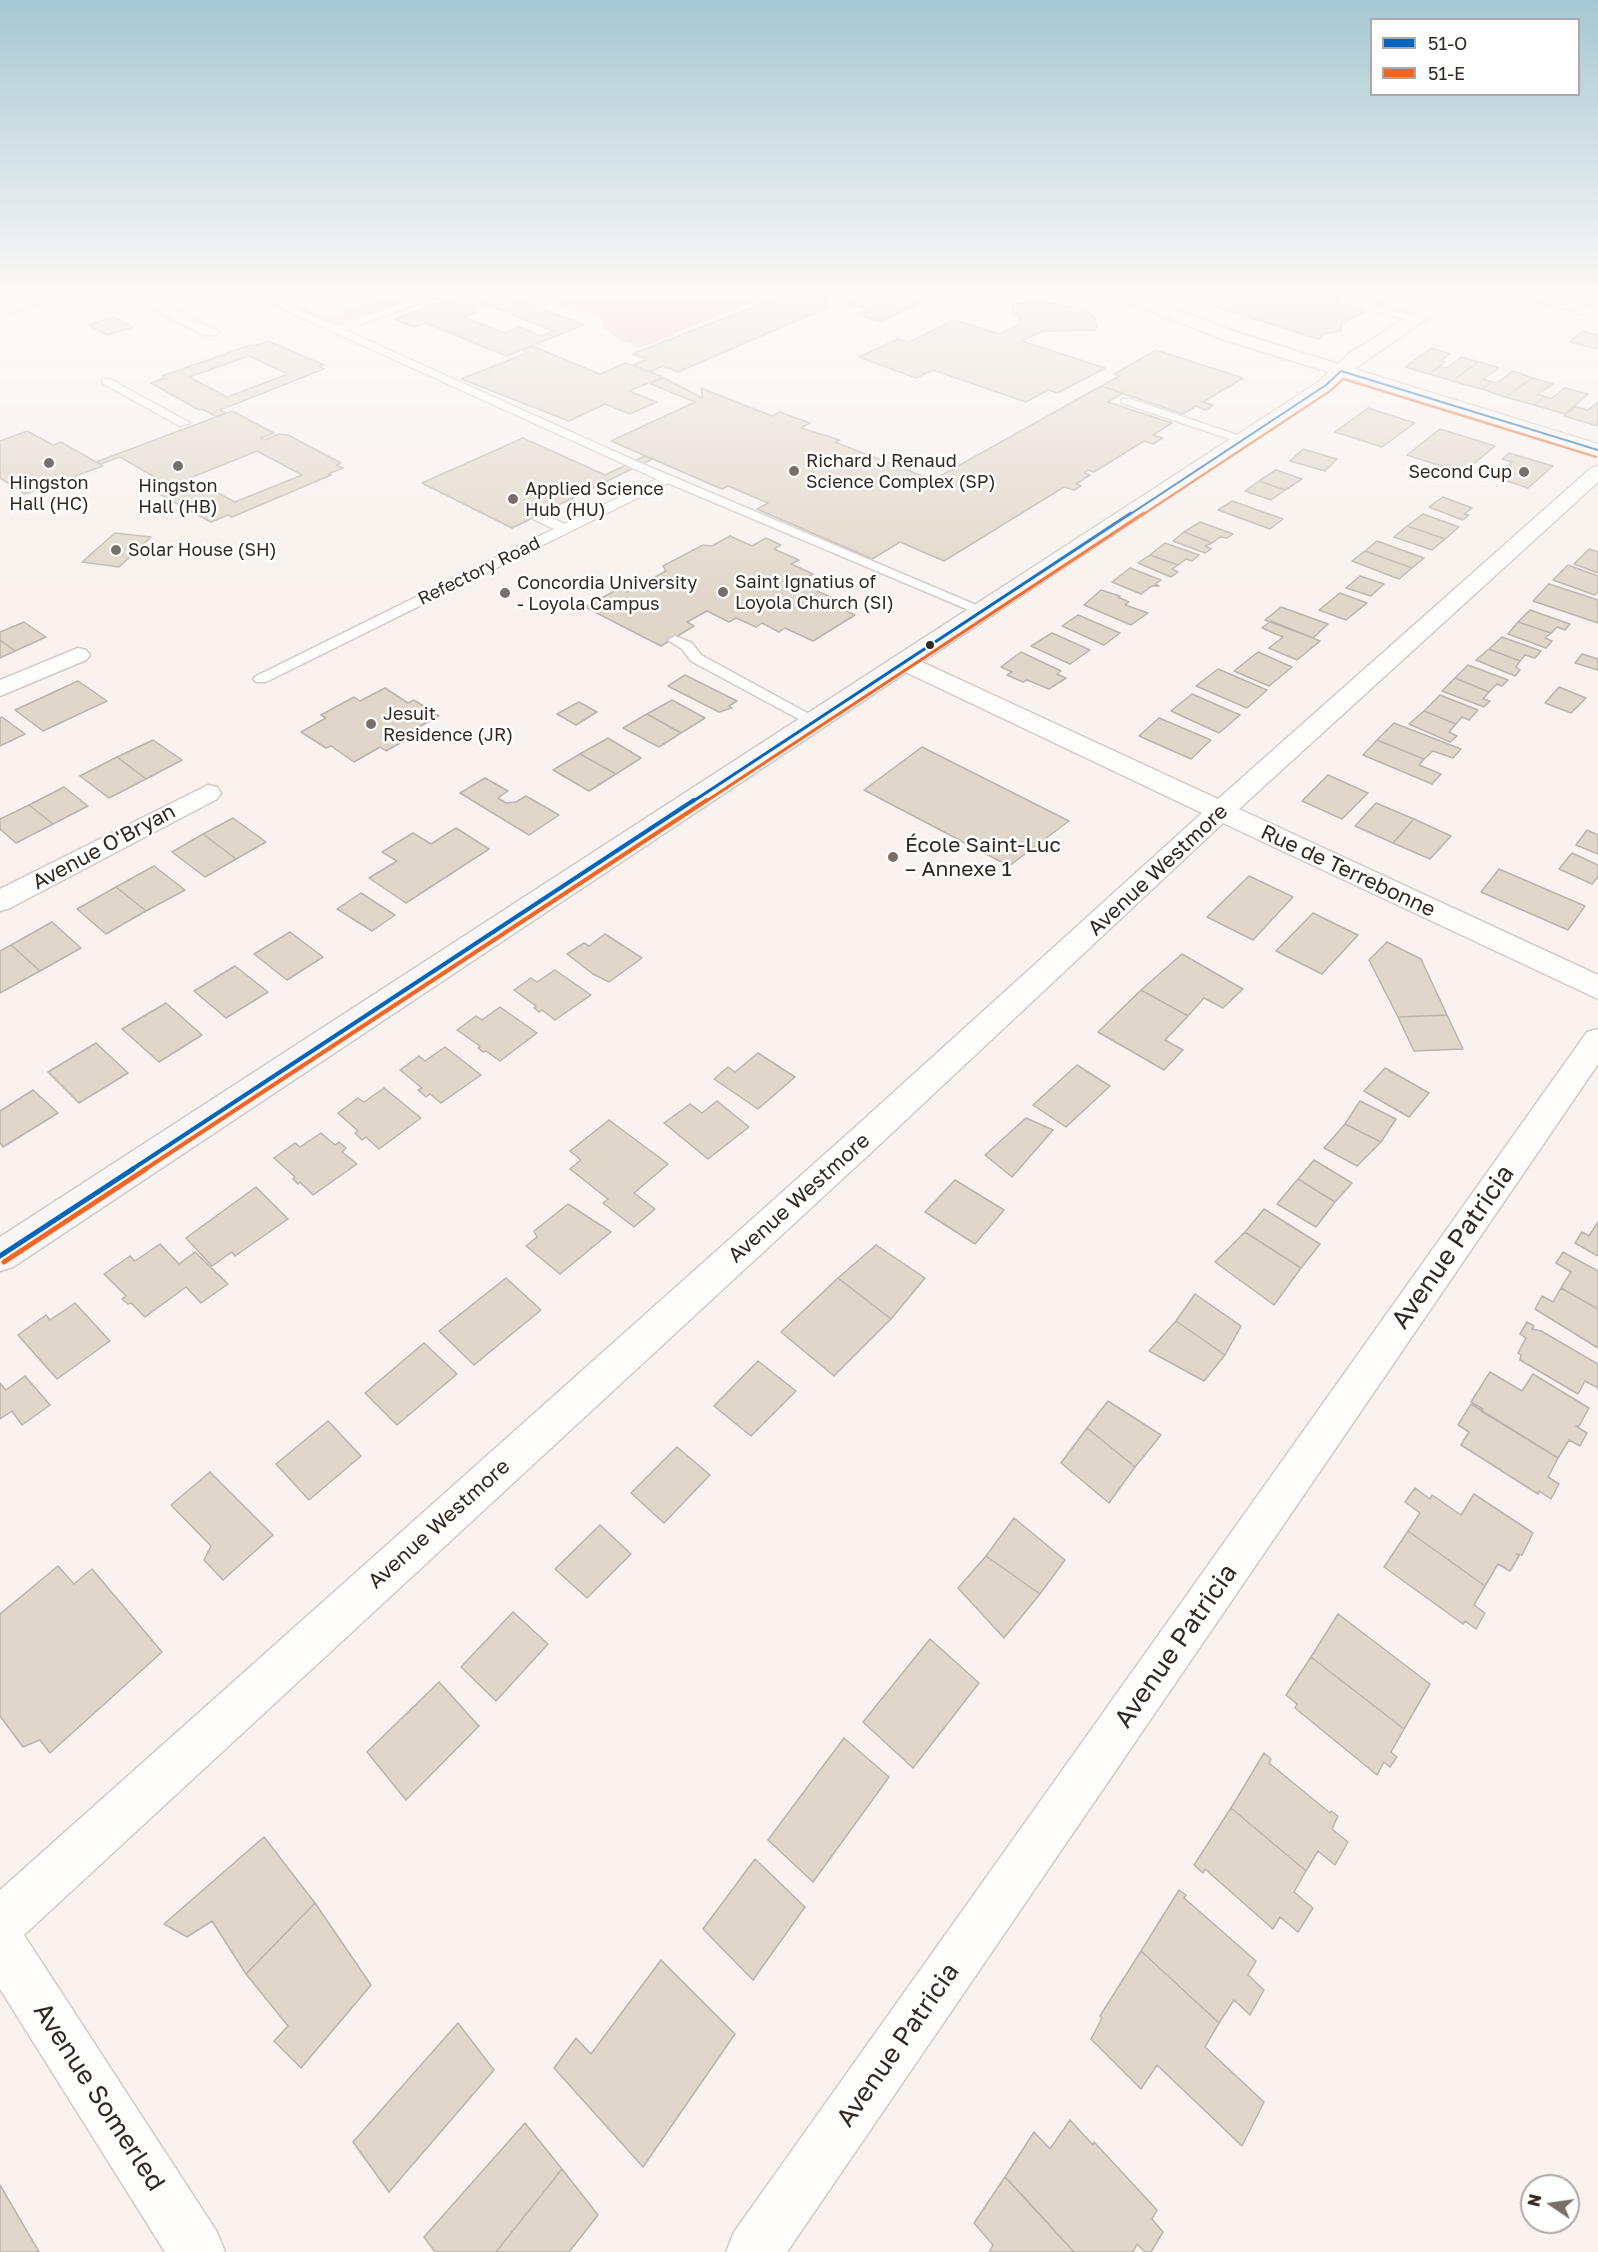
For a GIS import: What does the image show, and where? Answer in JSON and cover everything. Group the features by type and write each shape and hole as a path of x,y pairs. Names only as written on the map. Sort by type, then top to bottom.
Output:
{"street":[{"path":"0,1256 1309,396"},
{"path":"1423,396 1598,450"},
{"name":"Avenue Westmore","path":"0,1923 874,1130 1221,811 1598,472"},
{"path":"0,689 78,655"},
{"name":"Rue de Terrebonne","path":"903,662 1598,988"},
{"name":"Avenue O'Bryan","path":"0,901 208,792"},
{"name":"Avenue Patricia","path":"754,2252 1598,1040"},
{"name":"Avenue Somerled","path":"0,1943 197,2252"}],"lane":[{"path":"134,396 184,423"},
{"path":"483,396 635,464 981,610"},
{"path":"1126,401 1243,439"},
{"name":"Refectory Road","path":"261,679 668,478"},
{"path":"538,516 564,529"},
{"path":"675,640 687,646 690,653 702,662 814,720"}],"building":[{"path":"174,396 255,396 220,410 226,413 217,417 202,409 199,410"},
{"path":"505,396 642,396 657,402 630,414 605,404 569,421"},
{"name":"Richard J Renaud Science Complex (SP)","path":"681,396 703,398 703,396 722,396 772,416 780,412 810,423 801,428 840,440 835,442 933,480 1083,396 1118,396 1108,402 1172,423 1153,435 1163,438 1153,444 1144,441 1094,472 1088,470 1084,473 1090,475 1076,484 1081,486 1074,490 1064,487 944,561 900,542 872,559 757,509 768,503 728,486 722,489 611,441 695,402"},
{"path":"1009,396 1037,396 1026,402"},
{"path":"1131,396 1213,396 1203,402 1213,405 1205,410 1196,406 1183,414"},
{"path":"1543,396 1545,397 1534,405 1505,397"},
{"path":"1586,396 1565,414 1534,405 1545,397"},
{"path":"1598,402 1598,426 1564,416 1575,407 1588,410"},
{"path":"1368,408 1415,423 1382,447 1335,432"},
{"name":"Hingston Hall (HB)","path":"232,411 274,433 261,438 264,440 279,434 288,435 341,463 336,465 343,468 232,517 228,515 211,522 150,489 153,488 148,485 160,480 120,457 101,464 96,462","holes":["257,451 302,475 235,502 190,478"]},
{"path":"1440,429 1495,446 1463,473 1407,455"},
{"name":"Hingston Hall (HC)","path":"27,431 53,445 61,442 103,466 25,494 0,478 0,441"},
{"name":"Applied Science Hub (HU)","path":"523,438 605,475 645,456 652,459 512,528 422,483"},
{"path":"1303,449 1337,459 1325,471 1290,461"},
{"name":"Second Cup","path":"1509,453 1553,466 1528,488 1495,477 1512,462 1502,459"},
{"path":"1276,470 1302,479 1285,490 1259,481"},
{"path":"1259,481 1285,490 1271,500 1245,491"},
{"path":"1443,497 1472,508 1464,514 1469,515 1463,520 1429,507"},
{"path":"1232,501 1283,519 1270,529 1218,510"},
{"path":"1423,514 1459,527 1445,539 1407,526"},
{"path":"1200,522 1233,534 1227,538 1220,537 1212,543 1184,532"},
{"path":"1407,526 1445,539 1432,550 1394,537"},
{"path":"1184,532 1212,543 1205,546 1211,549 1205,553 1173,541"},
{"name":"Solar House (SH)","path":"115,533 151,537 119,567 82,562"},
{"name":"Saint Ignatius of Loyola Church (SI)","path":"730,536 752,546 766,538 781,545 774,549 799,560 791,564 813,574 804,579 823,587 817,591 833,598 827,602 855,615 813,641 785,628 779,632 762,623 756,627 736,618 729,622 707,611 687,622 694,626 661,646 585,607 620,588 627,592 666,571 663,566 703,545 712,546"},
{"path":"1377,541 1424,558 1412,568 1365,551"},
{"path":"1165,543 1199,555 1192,561 1186,559 1178,565 1150,555"},
{"path":"1589,549 1598,552 1598,573 1574,564"},
{"path":"1365,551 1412,568 1399,579 1352,561"},
{"path":"1150,555 1178,565 1172,569 1178,572 1171,577 1138,563"},
{"path":"1568,565 1598,576 1598,592 1595,595 1553,580"},
{"path":"1130,568 1161,580 1155,584 1159,586 1152,586 1141,594 1112,582"},
{"path":"1360,576 1384,584 1371,596 1346,588"},
{"path":"1549,584 1598,600 1598,623 1533,601"},
{"path":"1101,590 1120,596 1118,597 1129,602 1125,605 1148,613 1131,625 1084,605"},
{"path":"1340,593 1367,603 1346,620 1319,610"},
{"path":"1281,607 1328,624 1313,638 1265,620"},
{"path":"1530,610 1570,624 1565,630 1557,627 1551,633 1518,622"},
{"path":"1078,615 1120,633 1104,645 1062,626"},
{"path":"1271,621 1320,641 1297,660 1269,648 1283,637 1262,628"},
{"path":"24,622 46,637 15,651 0,640 0,632"},
{"path":"1518,622 1551,633 1545,638 1552,641 1546,648 1508,634"},
{"path":"1052,633 1090,650 1070,664 1031,646"},
{"path":"1502,637 1541,651 1535,658 1525,655 1520,661 1489,649"},
{"path":"0,640 15,651 0,658"},
{"path":"1489,649 1520,661 1516,667 1520,670 1515,676 1476,660"},
{"path":"1021,652 1061,671 1057,674 1066,678 1049,689 1007,675 1012,672 1001,667"},
{"path":"1258,652 1292,667 1269,686 1234,671"},
{"path":"1582,654 1598,659 1598,670 1575,663"},
{"path":"1468,665 1508,680 1502,686 1497,684 1489,692 1455,678"},
{"path":"1218,669 1267,690 1247,708 1196,686"},
{"path":"685,675 737,701 729,706 732,708 719,712 668,686"},
{"path":"1455,678 1489,692 1483,699 1490,701 1484,707 1442,691"},
{"path":"78,681 107,701 43,731 15,710"},
{"path":"1559,687 1586,698 1571,713 1545,703"},
{"name":"Jesuit Residence (JR)","path":"385,688 408,703 414,700 439,716 415,729 420,732 386,751 380,747 354,762 331,746 326,748 301,732 326,718 321,715 354,697 360,701"},
{"path":"1192,694 1240,715 1219,733 1171,711"},
{"path":"1440,695 1478,710 1469,720 1462,717 1456,724 1424,711"},
{"path":"672,700 705,718 681,733 647,714"},
{"path":"579,702 597,712 576,725 557,714"},
{"path":"1424,711 1456,724 1449,732 1457,736 1450,742 1409,724"},
{"path":"647,714 681,733 659,747 623,728"},
{"path":"2,717 25,734 0,746 0,718"},
{"path":"1159,718 1211,740 1191,759 1139,736"},
{"path":"1394,723 1461,749 1453,758 1433,751 1424,759 1377,740"},
{"path":"608,738 641,758 616,774 580,754"},
{"path":"153,740 182,760 146,779 117,757"},
{"path":"1377,740 1424,759 1419,765 1441,774 1432,784 1363,755"},
{"path":"922,747 1069,821 1009,866 864,790"},
{"path":"580,754 616,774 589,791 553,770"},
{"path":"117,757 146,779 109,798 80,776"},
{"path":"1328,775 1368,793 1342,819 1302,801"},
{"path":"485,778 508,791 498,798 506,803 516,802 526,796 559,815 529,835 460,793"},
{"path":"64,787 88,806 53,824 29,805"},
{"path":"1376,803 1414,819 1393,843 1355,826"},
{"path":"29,805 53,824 16,843 0,829 0,819"},
{"path":"233,818 266,842 236,859 203,834"},
{"path":"1414,819 1451,836 1430,859 1393,843"},
{"path":"456,828 489,849 406,903 369,878 397,861 382,852 413,833 431,844"},
{"path":"1587,830 1598,835 1598,854 1576,845"},
{"path":"203,834 236,859 205,877 172,852"},
{"path":"1572,853 1598,865 1598,877 1592,884 1559,869"},
{"path":"154,866 185,890 146,911 116,887"},
{"path":"1499,869 1585,906 1568,930 1481,892"},
{"path":"1249,876 1293,897 1253,940 1207,917"},
{"path":"116,887 146,911 106,934 77,909"},
{"path":"361,893 395,915 372,931 337,909"},
{"path":"1313,913 1358,935 1322,974 1276,951"},
{"path":"52,922 81,948 40,971 11,945"},
{"path":"290,932 323,957 287,980 254,954"},
{"path":"605,934 642,958 609,982 593,974 567,954 584,943 589,946"},
{"path":"1387,942 1421,959 1447,1015 1398,1017 1369,960"},
{"path":"11,945 40,971 0,993 0,951"},
{"path":"1182,954 1243,989 1223,1008 1204,998 1188,1016 1141,990"},
{"path":"235,966 268,992 226,1018 194,991"},
{"path":"555,970 591,995 555,1020 542,1010 539,1012 534,1008 536,1006 514,990 531,978 537,982"},
{"path":"1141,990 1188,1016 1165,1040 1183,1050 1164,1070 1098,1032"},
{"path":"166,1003 202,1035 159,1062 122,1029"},
{"path":"500,1007 537,1033 500,1061 486,1051 483,1052 478,1048 480,1046 457,1030 476,1016 482,1020"},
{"path":"1447,1015 1463,1049 1414,1051 1398,1017"},
{"path":"96,1043 128,1073 79,1103 48,1072"},
{"path":"445,1047 481,1075 441,1103 430,1094 426,1097 418,1090 422,1088 400,1070 419,1056 425,1061"},
{"path":"758,1053 795,1077 758,1109 714,1079 728,1067 735,1072"},
{"path":"1077,1065 1110,1086 1066,1127 1033,1105"},
{"path":"1385,1068 1429,1093 1409,1117 1364,1091"},
{"path":"384,1088 421,1118 379,1149 366,1137 362,1140 355,1133 358,1131 338,1113 358,1098 364,1102"},
{"path":"33,1090 58,1113 3,1147 0,1143 0,1111"},
{"path":"717,1101 749,1127 708,1159 664,1123 690,1104 702,1113"},
{"path":"1360,1101 1396,1119 1381,1142 1345,1124"},
{"path":"1026,1118 1053,1130 1012,1177 985,1155"},
{"path":"609,1120 668,1164 634,1193 655,1209 634,1227 603,1203 608,1199 570,1169 581,1160 570,1151"},
{"path":"1345,1124 1381,1142 1357,1166 1324,1148"},
{"path":"321,1133 335,1145 339,1142 346,1148 342,1152 357,1164 313,1195 300,1182 298,1184 293,1179 295,1177 274,1158 295,1143 300,1147"},
{"path":"1314,1160 1352,1183 1335,1202 1298,1179"},
{"path":"1298,1179 1335,1202 1316,1227 1277,1204"},
{"path":"955,1180 1004,1210 975,1244 925,1212"},
{"path":"256,1187 288,1219 235,1256 232,1252 212,1266 186,1238"},
{"path":"568,1204 611,1232 560,1274 526,1246 537,1237 534,1231"},
{"path":"1264,1209 1320,1244 1301,1268 1245,1232"},
{"path":"1598,1222 1598,1256 1575,1243 1582,1232 1589,1236"},
{"path":"1245,1232 1301,1268 1274,1305 1215,1262"},
{"path":"160,1244 179,1264 195,1252 228,1284 201,1303 186,1287 145,1317 131,1303 128,1304 122,1299 126,1296 104,1274 130,1256 135,1261"},
{"path":"876,1245 925,1278 891,1319 838,1278"},
{"path":"1563,1252 1598,1271 1598,1309 1561,1288 1571,1272 1556,1263"},
{"path":"506,1278 541,1310 474,1365 439,1331"},
{"path":"838,1278 891,1319 834,1376 781,1332"},
{"path":"1561,1288 1598,1309 1598,1348 1535,1309 1542,1296 1553,1302"},
{"path":"1195,1294 1241,1326 1225,1355 1176,1321"},
{"path":"75,1303 110,1341 57,1379 18,1335 46,1315 50,1320"},
{"path":"1176,1321 1225,1355 1204,1381 1149,1351"},
{"path":"1527,1322 1534,1326 1532,1329 1541,1331 1598,1364 1598,1388 1585,1381 1578,1394 1520,1360 1521,1355 1518,1353 1526,1338 1520,1334"},
{"path":"424,1343 457,1374 397,1425 365,1393"},
{"path":"758,1361 796,1391 751,1436 714,1406"},
{"path":"1490,1372 1522,1391 1533,1374 1589,1408 1579,1426 1576,1426 1587,1433 1580,1446 1569,1440 1558,1458 1481,1411 1483,1409 1471,1402"},
{"path":"25,1376 50,1405 22,1425 12,1411 0,1419 0,1383 6,1390"},
{"path":"1108,1401 1161,1435 1135,1467 1087,1428"},
{"path":"1471,1404 1558,1458 1548,1477 1559,1484 1551,1499 1539,1491 1538,1494 1461,1445 1469,1432 1458,1425"},
{"path":"328,1421 361,1456 309,1500 276,1464"},
{"path":"1087,1428 1135,1467 1109,1503 1061,1463"},
{"path":"677,1447 710,1475 664,1523 631,1493"},
{"path":"210,1472 273,1535 223,1580 204,1560 211,1546 171,1505"},
{"path":"1415,1488 1430,1499 1432,1495 1461,1515 1474,1494 1533,1533 1522,1555 1516,1554 1519,1556 1510,1571 1498,1564 1485,1586 1408,1531 1420,1513 1405,1502"},
{"path":"1014,1518 1065,1560 1040,1594 986,1556"},
{"path":"600,1525 631,1554 587,1598 555,1569"},
{"path":"1408,1531 1485,1586 1474,1605 1485,1613 1476,1629 1465,1621 1463,1624 1384,1567"},
{"path":"986,1556 1040,1594 1004,1638 958,1588"},
{"path":"58,1566 74,1584 92,1569 162,1652 50,1753 40,1740 23,1747 0,1716 0,1614"},
{"path":"513,1612 548,1644 496,1701 461,1667"},
{"path":"1338,1614 1430,1684 1404,1729 1311,1657"},
{"path":"930,1639 979,1683 913,1768 863,1722"},
{"path":"1311,1657 1404,1729 1391,1752 1397,1757 1390,1767 1384,1762 1377,1775 1295,1708 1297,1704 1286,1695"},
{"path":"439,1682 479,1726 406,1800 367,1752"},
{"path":"844,1738 889,1777 813,1882 768,1840"},
{"path":"1264,1753 1271,1759 1269,1763 1330,1813 1331,1811 1338,1816 1332,1829 1348,1842 1335,1865 1318,1851 1306,1871 1231,1808"},
{"path":"1231,1808 1306,1871 1294,1892 1313,1908 1298,1932 1280,1917 1273,1929 1205,1869 1203,1873 1194,1865"},
{"path":"264,1837 315,1903 246,1974 212,1921 187,1937 164,1924"},
{"path":"755,1859 805,1907 753,1980 703,1929"},
{"path":"1179,1890 1186,1895 1184,1898 1256,1961 1248,1975 1264,1990 1250,2015 1234,2000 1219,2023 1141,1951"},
{"path":"315,1903 371,1985 301,2068 274,2041 288,2026 246,1974"},
{"path":"1141,1951 1219,2023 1205,2047 1264,2102 1242,2146 1157,2065 1141,2089 1091,2039 1102,2018 1100,2016"},
{"path":"661,1960 735,2034 643,2167 554,2068 576,2038 591,2054"},
{"path":"458,2023 494,2070 389,2192 353,2142"},
{"path":"1070,2120 1093,2145 1094,2142 1157,2210 1152,2219 1163,2232 1151,2252 1145,2252 1137,2244 1133,2252 1074,2252 1005,2177 1034,2132 1050,2149"},
{"path":"525,2123 562,2169 496,2252 435,2252 424,2237"},
{"path":"562,2169 598,2215 569,2252 496,2252"},
{"path":"1005,2177 1074,2252 989,2252 993,2245 974,2223"},
{"path":"0,2185 39,2252 0,2252"}],"transit line":[{"name":"51-O","path":"0,1256 1309,396"},
{"name":"51-E","path":"4,1262 1322,396"},
{"name":"51-E","path":"1398,396 1596,457"},
{"name":"51-O","path":"1423,396 1598,450"}],"place":[{"name":"Hingston Hall (HC)","path":"49,463"},
{"name":"Hingston Hall (HB)","path":"178,466"},
{"name":"Richard J Renaud Science Complex (SP)","path":"794,471"},
{"name":"Second Cup","path":"1524,472"},
{"name":"Applied Science Hub (HU)","path":"513,499"},
{"name":"Solar House (SH)","path":"116,550"},
{"name":"Saint Ignatius of Loyola Church (SI)","path":"723,592"},
{"name":"Concordia University - Loyola Campus","path":"505,593"},
{"name":"Jesuit Residence (JR)","path":"371,724"},
{"name":"École Saint-Luc – Annexe 1","path":"893,857"}]}
